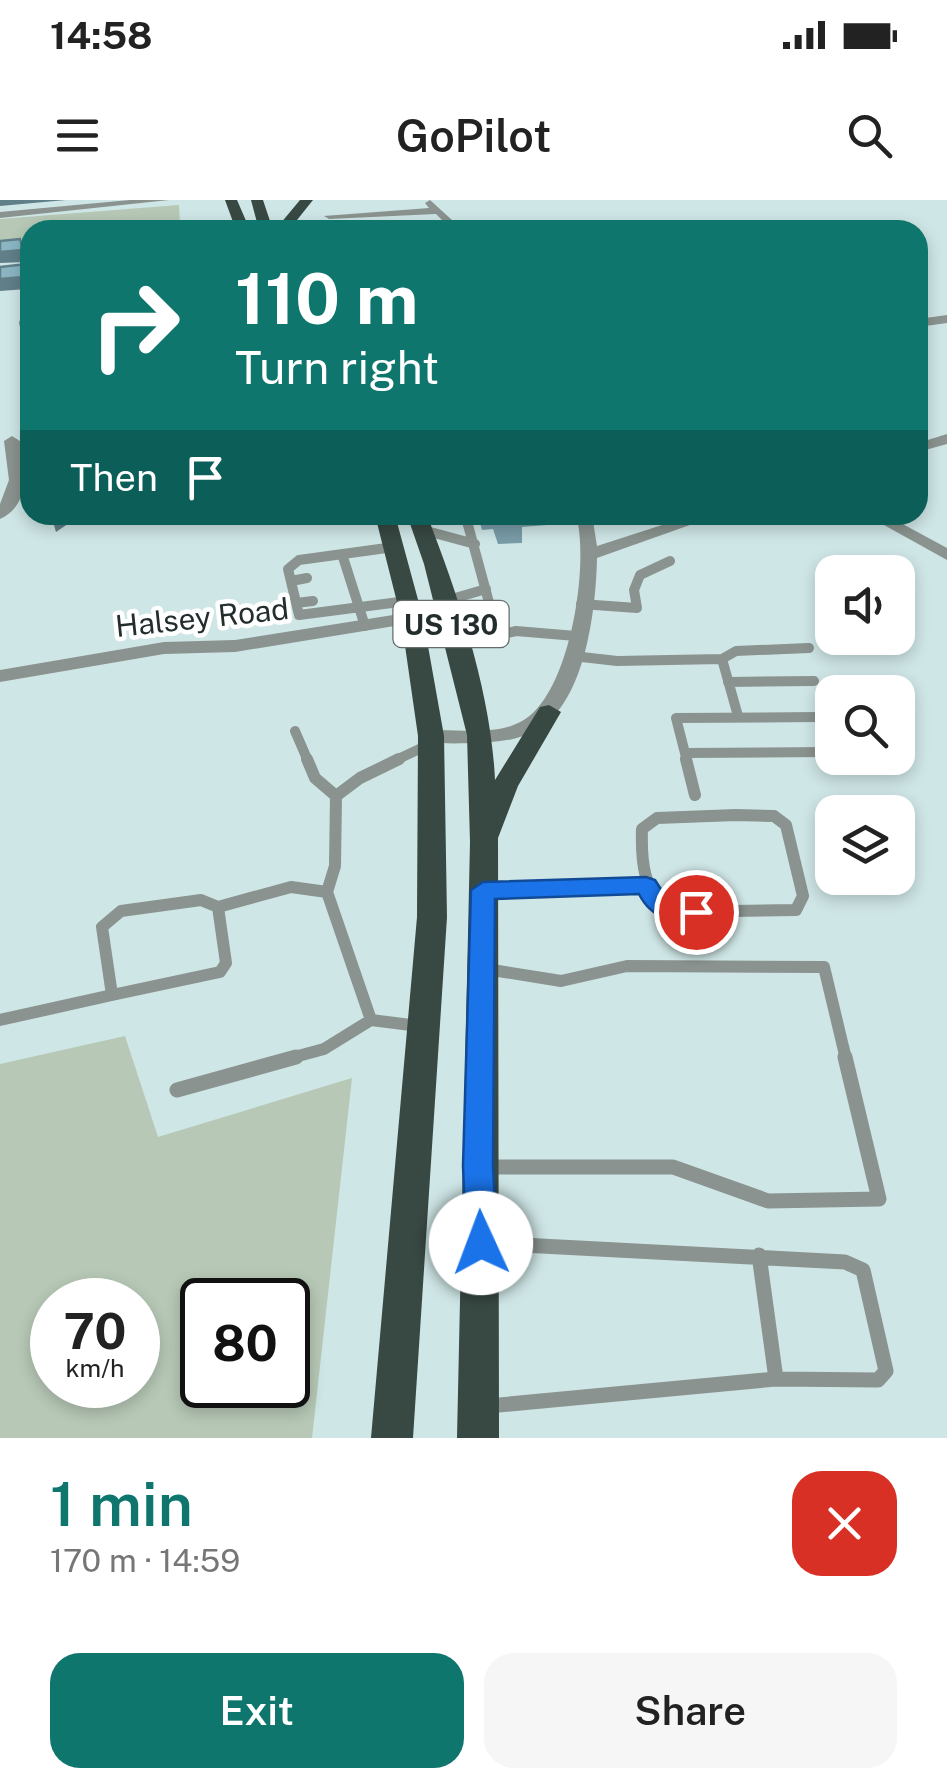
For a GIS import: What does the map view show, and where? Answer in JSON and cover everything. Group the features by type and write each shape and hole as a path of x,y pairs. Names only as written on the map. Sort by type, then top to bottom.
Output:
{"highway":[{"path":"290,220 307,200"},
{"name":"US 130","path":"389,525 410,610 431,740 432,917 392,1438"},
{"name":"US 130","path":"421,525 480,735 484,842 478,1422"},
{"path":"484,842 505,786 549,712"}],"street":[{"path":"0,215 164,200"},
{"path":"428,200 448,220"},
{"path":"329,216 438,210"},
{"path":"0,514 13,501 20,482 6,442"},
{"path":"431,740 522,729 549,712 574,646 591,554 586,525"},
{"path":"591,554 679,525"},
{"path":"892,525 947,555"},
{"name":"Halsey Road","path":"0,676 164,648 235,646 359,607 410,610"}],"lane":[{"path":"428,525 475,544"},
{"path":"466,525 497,632"},
{"path":"359,607 300,615 288,570 299,560 394,546"},
{"path":"342,554 359,607"},
{"path":"582,604 637,608 634,590 640,574 670,562"},
{"path":"332,575 347,573"},
{"path":"291,580 306,578"},
{"path":"445,600 486,588"},
{"path":"340,600 359,607"},
{"path":"297,605 314,603"},
{"path":"457,644 497,632 544,630 574,646 617,661 722,659 736,651 809,648"},
{"path":"722,659 738,716"},
{"path":"728,682 814,681"},
{"path":"695,795 676,718 815,717"},
{"path":"295,731 315,778 336,796"},
{"path":"336,796 360,778 431,740"},
{"path":"686,754 815,752"},
{"path":"336,796 335,866 326,892 371,1020"},
{"path":"774,816 786,825 803,896 796,910 670,912 655,903 646,886 642,829 657,818 774,816"},
{"path":"483,890 646,886"},
{"path":"112,995 102,927 121,912 201,900 218,907 292,887 326,892"},
{"path":"0,1020 220,972 226,964 218,907"},
{"path":"478,1166 672,1167 768,1201 879,1199 824,967 628,966 561,981 483,968"},
{"path":"178,1090 324,1049 371,1020 424,1026"},
{"path":"478,1422 776,1379 878,1380 886,1371 863,1270 845,1262 481,1243"},
{"path":"759,1255 776,1379"}],"green space":[{"path":"179,205 180,220 20,220 20,239 0,241 0,219"},
{"path":"125,1036 158,1137 352,1078 312,1438 0,1438 0,1064"}],"building":[{"path":"20,239 20,250 0,252 0,241"},
{"path":"20,265 20,277 0,279 0,267"}],"route":[{"path":"481,1243 478,1166 483,890 646,886 655,903 670,912 696,912"}]}
